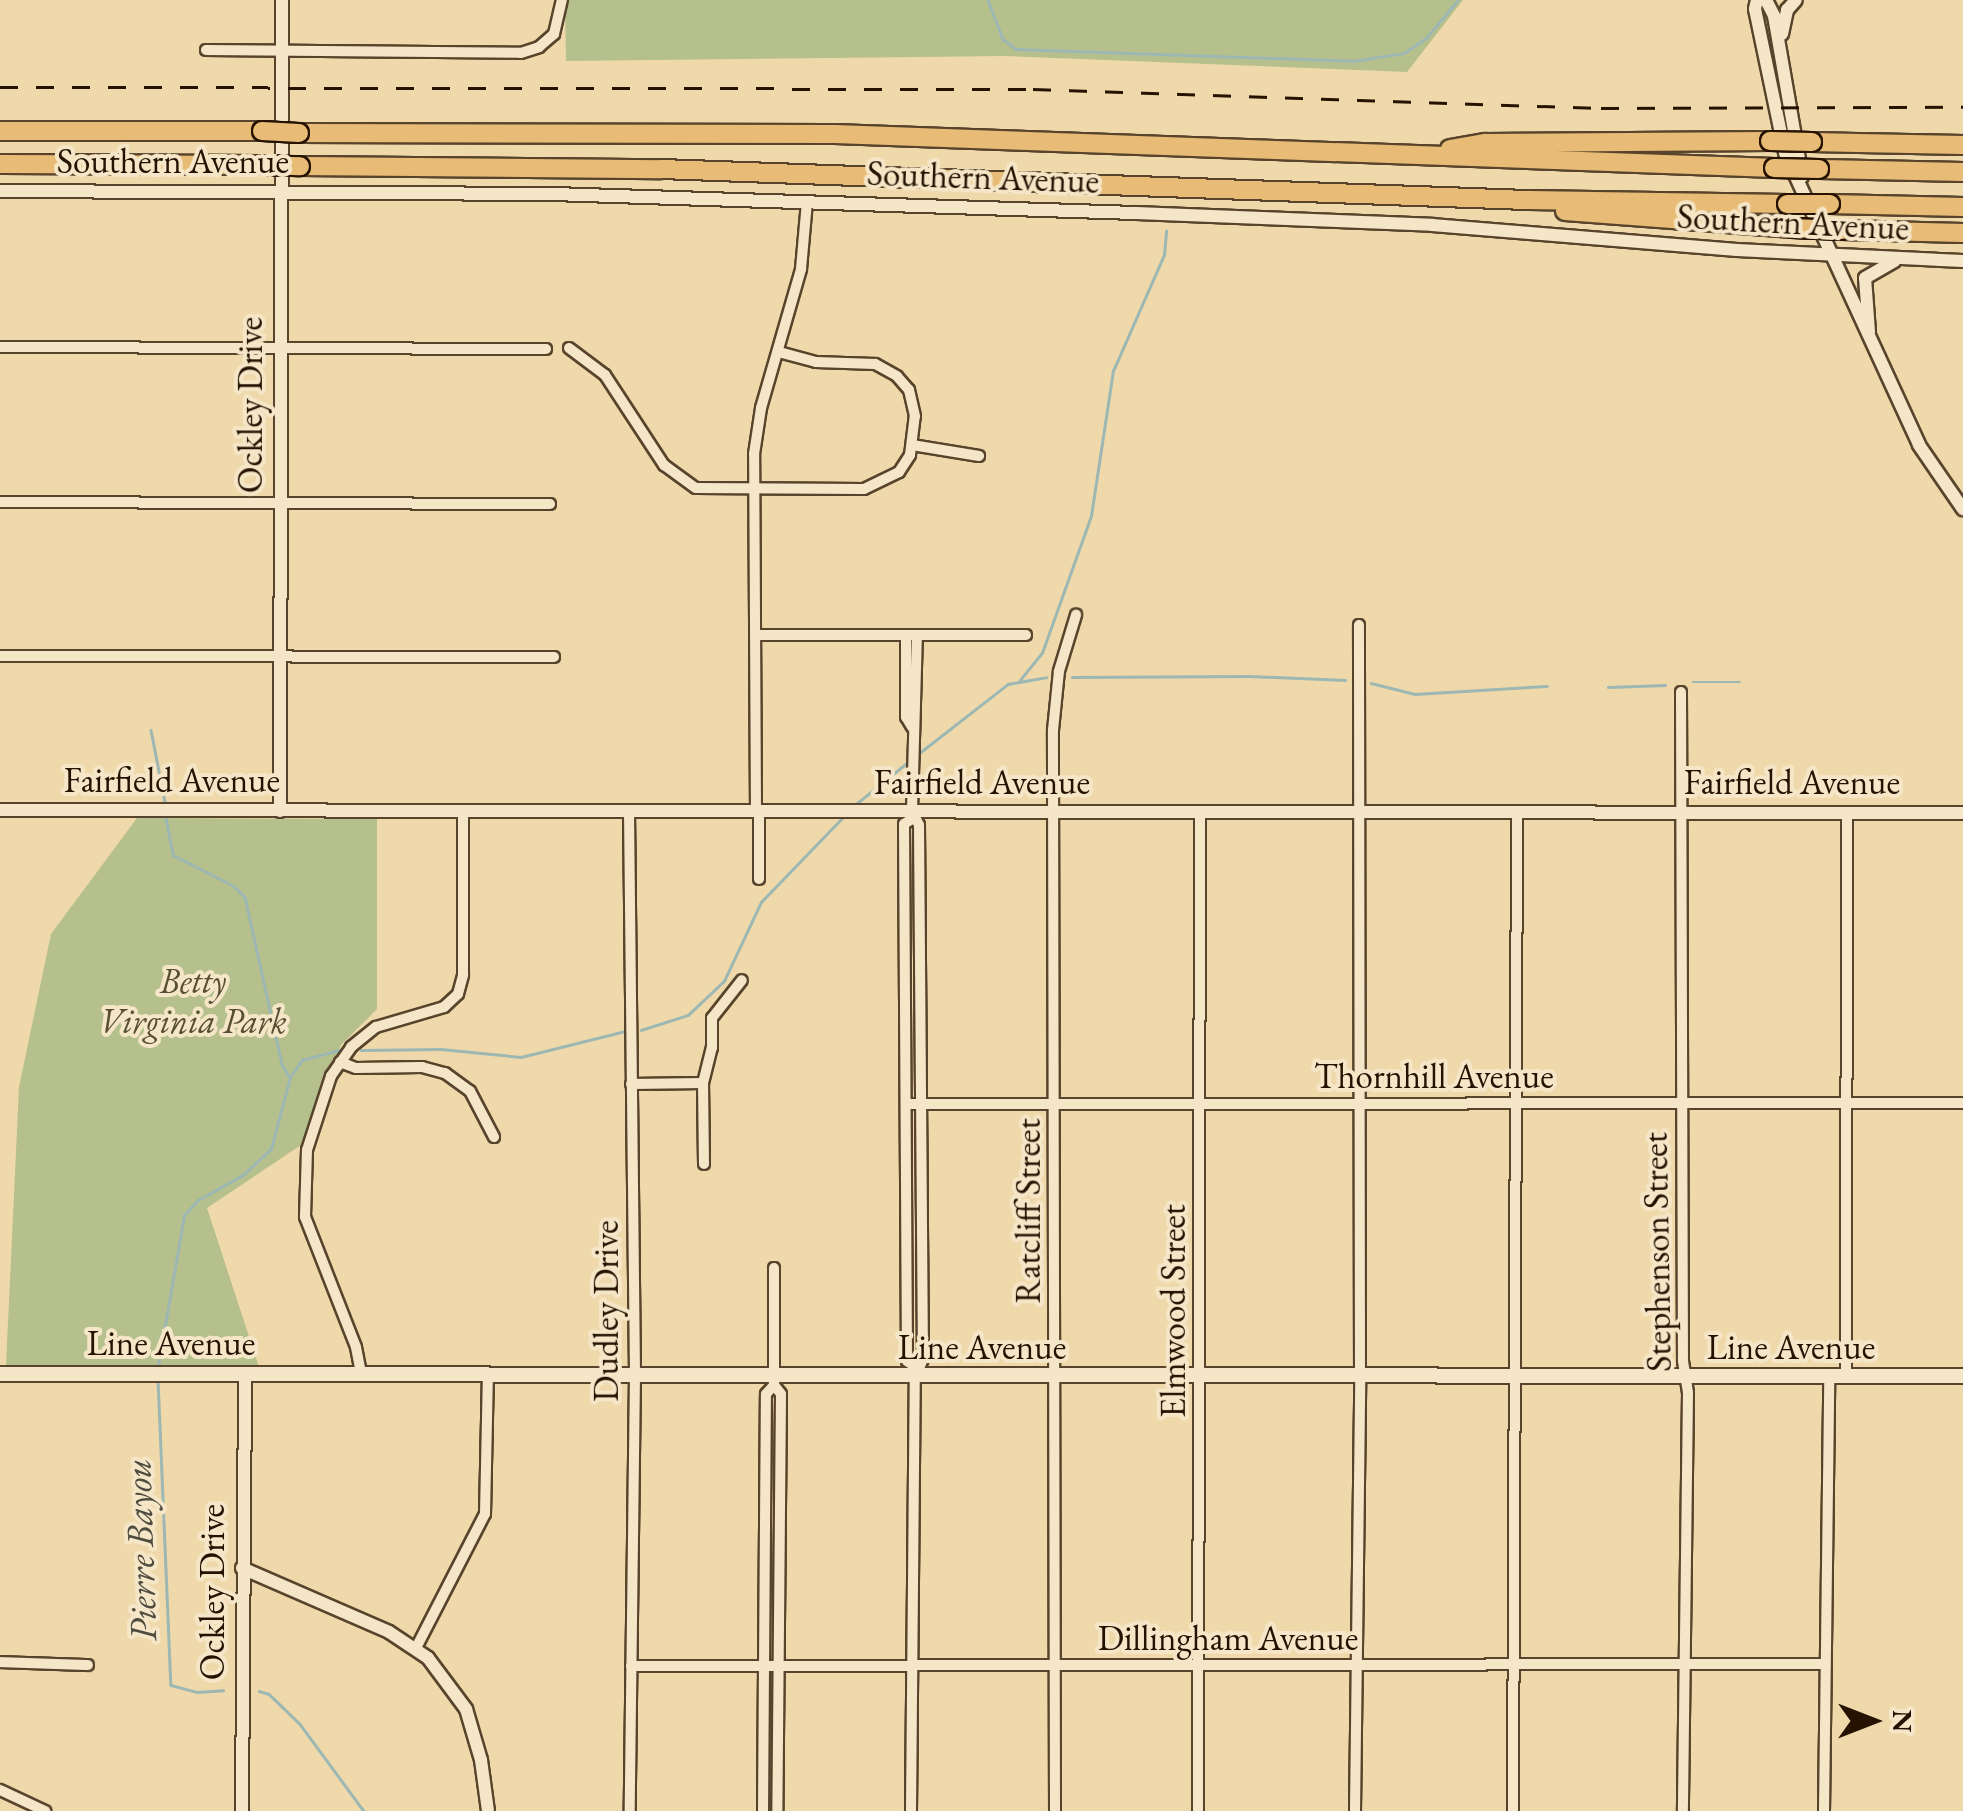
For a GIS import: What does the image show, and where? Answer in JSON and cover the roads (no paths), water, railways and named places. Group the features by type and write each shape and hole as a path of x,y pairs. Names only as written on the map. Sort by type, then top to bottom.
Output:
{"highway":[{"path":"0,131 835,134 1963,172"},
{"path":"1410,155 1485,143 1770,141 1963,145"},
{"path":"0,164 661,169 1963,207"},
{"path":"1381,192 1792,228 1963,233"}],"main road":[{"name":"Line Avenue","path":"0,1374 634,1374 774,1380 916,1372 1056,1377 1963,1376"}],"street":[{"name":"Ockley Drive","path":"280,810 282,0"},
{"path":"206,50 513,53 545,44 558,28 562,0"},
{"path":"1757,0 1755,8 1785,153 1802,184 1829,256 1928,462 1963,509"},
{"path":"1766,0 1782,57 1802,184"},
{"path":"1782,57 1783,22 1796,0"},
{"name":"Southern Avenue","path":"0,190 281,191 806,202 1416,224 1829,256 1963,261"},
{"path":"759,879 754,489 758,417 801,269 806,202"},
{"path":"1871,344 1865,278 1876,268 1901,259"},
{"path":"0,347 546,349"},
{"path":"569,348 605,374 672,474 696,488 876,487 899,472 912,445 911,396 889,370 868,364 810,362 778,352"},
{"path":"912,445 979,456"},
{"path":"0,502 550,504"},
{"name":"Ratcliff Street","path":"1055,1811 1052,812 1055,697 1076,614"},
{"path":"1355,1811 1360,1377 1359,625"},
{"path":"755,635 1026,636"},
{"path":"911,636 912,816 919,825 923,1360 916,1372 911,1811"},
{"path":"0,656 554,657"},
{"name":"Stephenson Street","path":"1681,692 1686,1376 1683,1811"},
{"name":"Fairfield Avenue","path":"0,810 862,811 912,816 1052,812 1963,813"},
{"path":"361,1373 303,1208 307,1150 340,1062 376,1027 444,1007 458,994 462,985 463,810"},
{"name":"Dudley Drive","path":"629,811 634,1374 630,1811"},
{"name":"Elmwood Street","path":"1198,1811 1200,812"},
{"path":"1514,1811 1518,1377 1516,812"},
{"path":"1846,812 1846,1377"},
{"path":"912,816 904,824 907,1361 916,1372"},
{"path":"905,954 920,954"},
{"path":"704,1164 704,1083 714,1013 742,980"},
{"path":"340,1062 356,1068 422,1068 445,1073 470,1091 494,1137"},
{"path":"631,1084 704,1083"},
{"name":"Thornhill Avenue","path":"906,1104 1963,1103"},
{"path":"907,1240 922,1240"},
{"path":"774,1268 774,1380 781,1394 777,1811"},
{"name":"Ockley Drive","path":"242,1811 244,1373"},
{"path":"416,1648 476,1540 485,1514 488,1374"},
{"path":"1824,1811 1829,1377"},
{"path":"763,1811 766,1394 774,1380"},
{"path":"242,1568 416,1648 444,1675 466,1709 481,1760 488,1811"},
{"path":"0,1662 88,1665"},
{"name":"Dillingham Avenue","path":"631,1666 1825,1664"},
{"path":"0,1790 45,1811"}],"waterway":[{"path":"988,0 1003,39 1016,49 1353,61 1404,53 1426,38 1458,0"},
{"path":"1020,680 1042,653 1091,516 1113,371 1164,255 1166,231"},
{"path":"918,754 1008,684 1046,677"},
{"path":"1072,677 1345,680"},
{"path":"1693,682 1740,682"},
{"path":"1371,683 1415,694 1547,686"},
{"path":"1608,687 1665,685"},
{"path":"151,730 165,802"},
{"path":"856,804 908,762"},
{"path":"641,1030 688,1015 724,981 761,902 843,817"},
{"path":"166,818 173,855 234,886 245,897 282,1064 289,1076"},
{"path":"361,1050 441,1049 521,1057 625,1031"},
{"path":"158,1366 184,1215 198,1200 243,1175 271,1149 290,1077 302,1060 339,1050"},
{"name":"Pierre Bayou","path":"158,1379 171,1685 197,1692 223,1690"},
{"name":"Pierre Bayou","path":"259,1691 269,1694 300,1724 364,1811"}],"railway":[{"path":"0,87 1033,89 1601,108 1963,107"}],"park label":[{"name":"Betty Virginia Park","path":"193,1001"}]}
